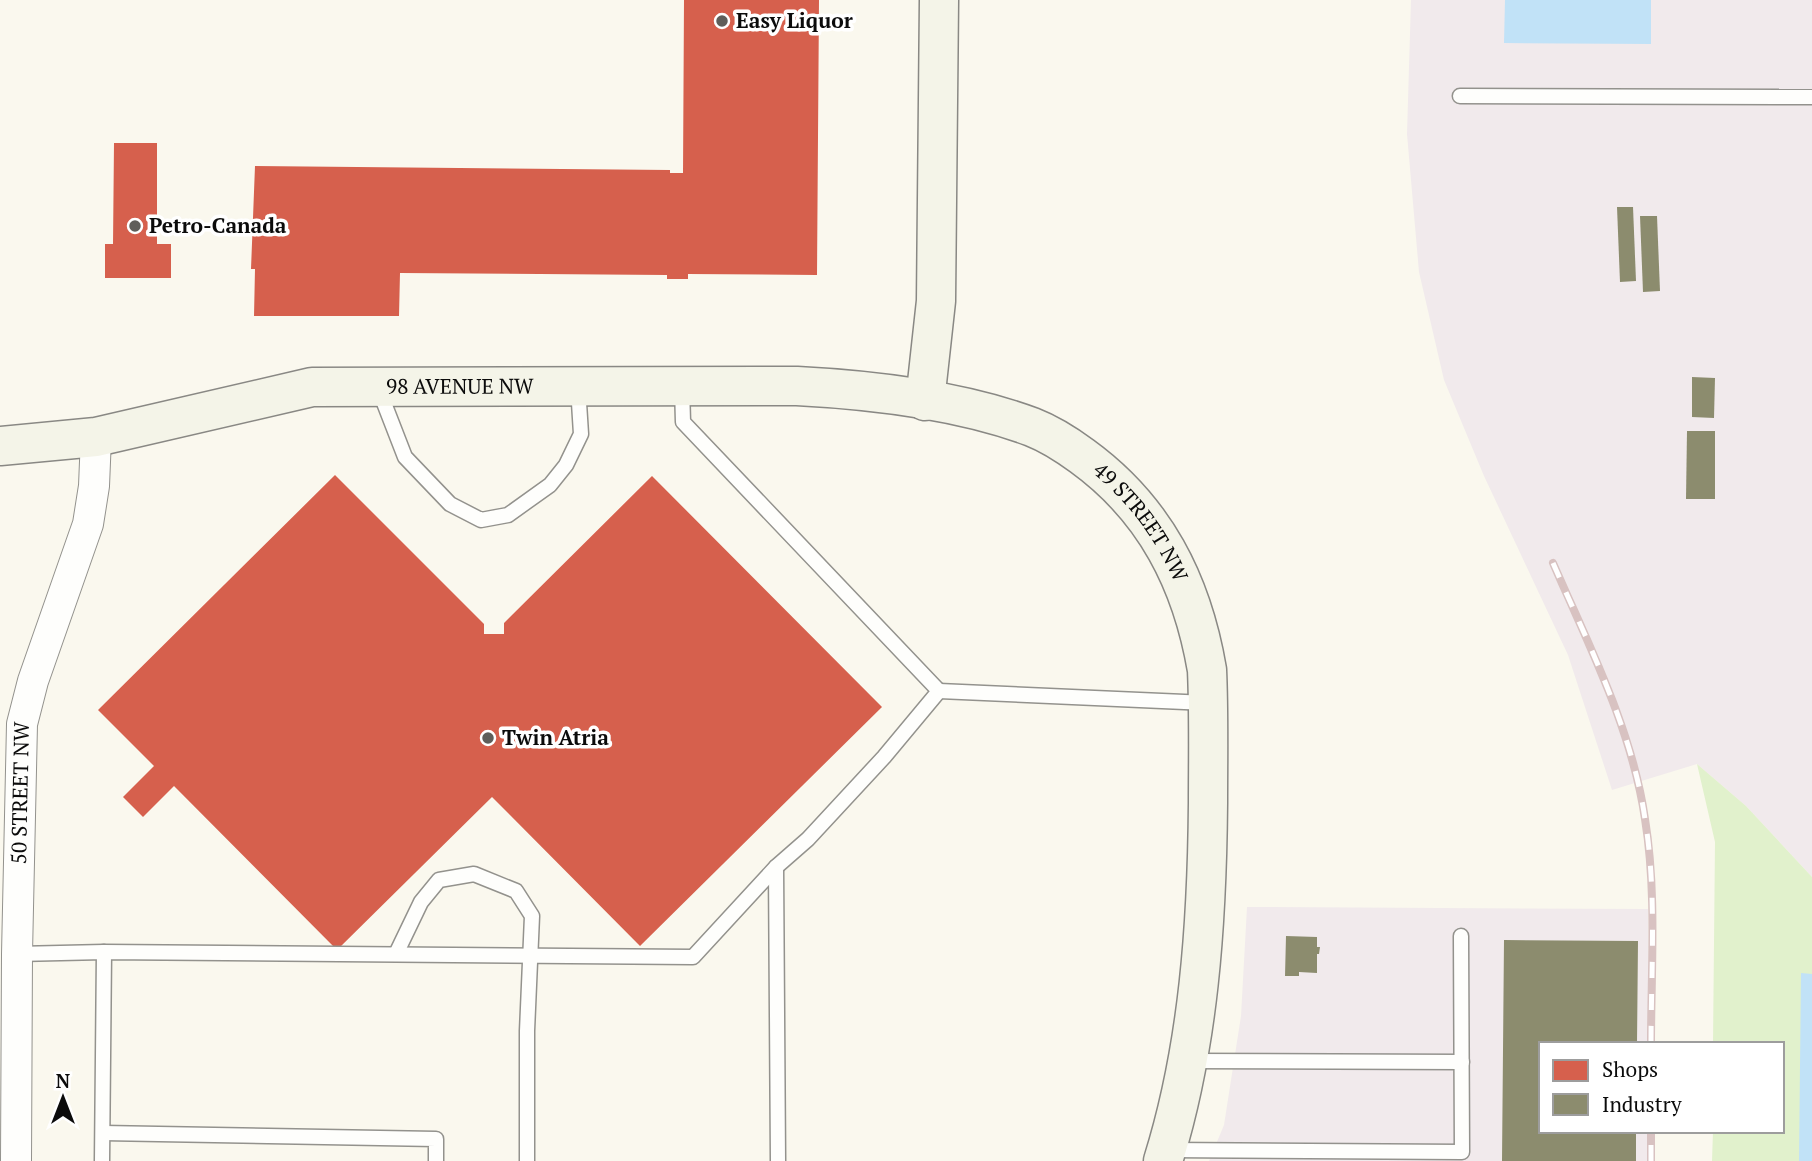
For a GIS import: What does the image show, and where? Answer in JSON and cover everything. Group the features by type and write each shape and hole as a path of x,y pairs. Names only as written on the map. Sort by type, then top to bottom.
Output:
{"street":[{"path":"925,401 936,301 939,0"},
{"name":"98 AVENUE NW","path":"0,446 96,437 312,387 824,387 925,401"},
{"name":"49 STREET NW","path":"925,401 978,411 1034,428 1095,465 1121,489 1163,542 1192,603 1203,647 1209,703 1207,880 1197,994 1187,1061 1181,1098 1165,1156"},
{"name":"50 STREET NW","path":"16,1161 17,954 23,724 33,681 88,524 94,486 96,437"}],"lane":[{"path":"1460,96 1812,97"},
{"path":"378,386 405,457 450,504 481,520 509,515 550,485 566,465 581,435 578,386"},
{"path":"682,386 683,422 939,691 1209,703"},
{"path":"17,954 104,952 693,957 776,867 808,839 939,691"},
{"path":"776,867 778,1161"},
{"path":"396,954 421,902 439,880 474,874 516,891 532,916 527,1031 527,1161"},
{"path":"1165,1156 1462,1152 1461,936"},
{"path":"102,1161 104,952"},
{"path":"1187,1061 1462,1062"},
{"path":"103,1133 436,1139 436,1161"}],"shaded area":[{"path":"1411,0 1812,0 1812,877 1746,806 1697,764 1612,790 1568,655 1484,476 1444,380 1419,272 1407,134"},
{"path":"1247,907 1648,909 1649,1042 1539,1042 1539,1133 1649,1133 1649,1161 1209,1161 1224,1125 1241,1016"}],"green space":[{"path":"1697,764 1746,806 1812,877 1812,1161 1712,1161 1713,1133 1784,1133 1784,1042 1713,1042 1715,842"}],"water":[{"path":"1505,0 1651,0 1651,44 1504,43"},
{"path":"1801,973 1812,974 1812,1161 1799,1161"}],"building: Shops":[{"path":"684,0 819,0 817,275 688,274 688,279 667,279 667,275 400,273 399,316 254,316 255,269 251,269 255,166 670,170 670,173 683,173"},
{"name":"Petro-Canada","path":"114,143 157,143 157,244 171,244 171,278 105,278 105,244 113,244"},
{"name":"Twin Atria","path":"335,475 484,624 484,634 504,634 504,623 652,476 882,707 640,946 492,797 337,950 174,786 143,817 123,797 154,766 98,710"}],"building: Industry":[{"path":"1617,207 1633,207 1636,281 1620,282"},
{"path":"1640,216 1657,216 1660,291 1643,292"},
{"path":"1692,377 1715,378 1714,418 1692,417"},
{"path":"1687,431 1715,431 1715,499 1686,499"},
{"path":"1286,936 1317,937 1317,947 1320,947 1317,954 1317,973 1299,972 1299,976 1285,976"},
{"path":"1504,940 1638,941 1637,1042 1539,1042 1539,1133 1636,1133 1636,1161 1502,1161"}],"railway":[{"path":"1553,563 1608,688 1639,786 1651,875 1651,1042"},
{"path":"1651,1133 1651,1161"}],"place":[{"name":"Easy Liquor","path":"722,21"},
{"name":"Petro-Canada","path":"135,226"},
{"name":"Twin Atria","path":"488,738"}]}
